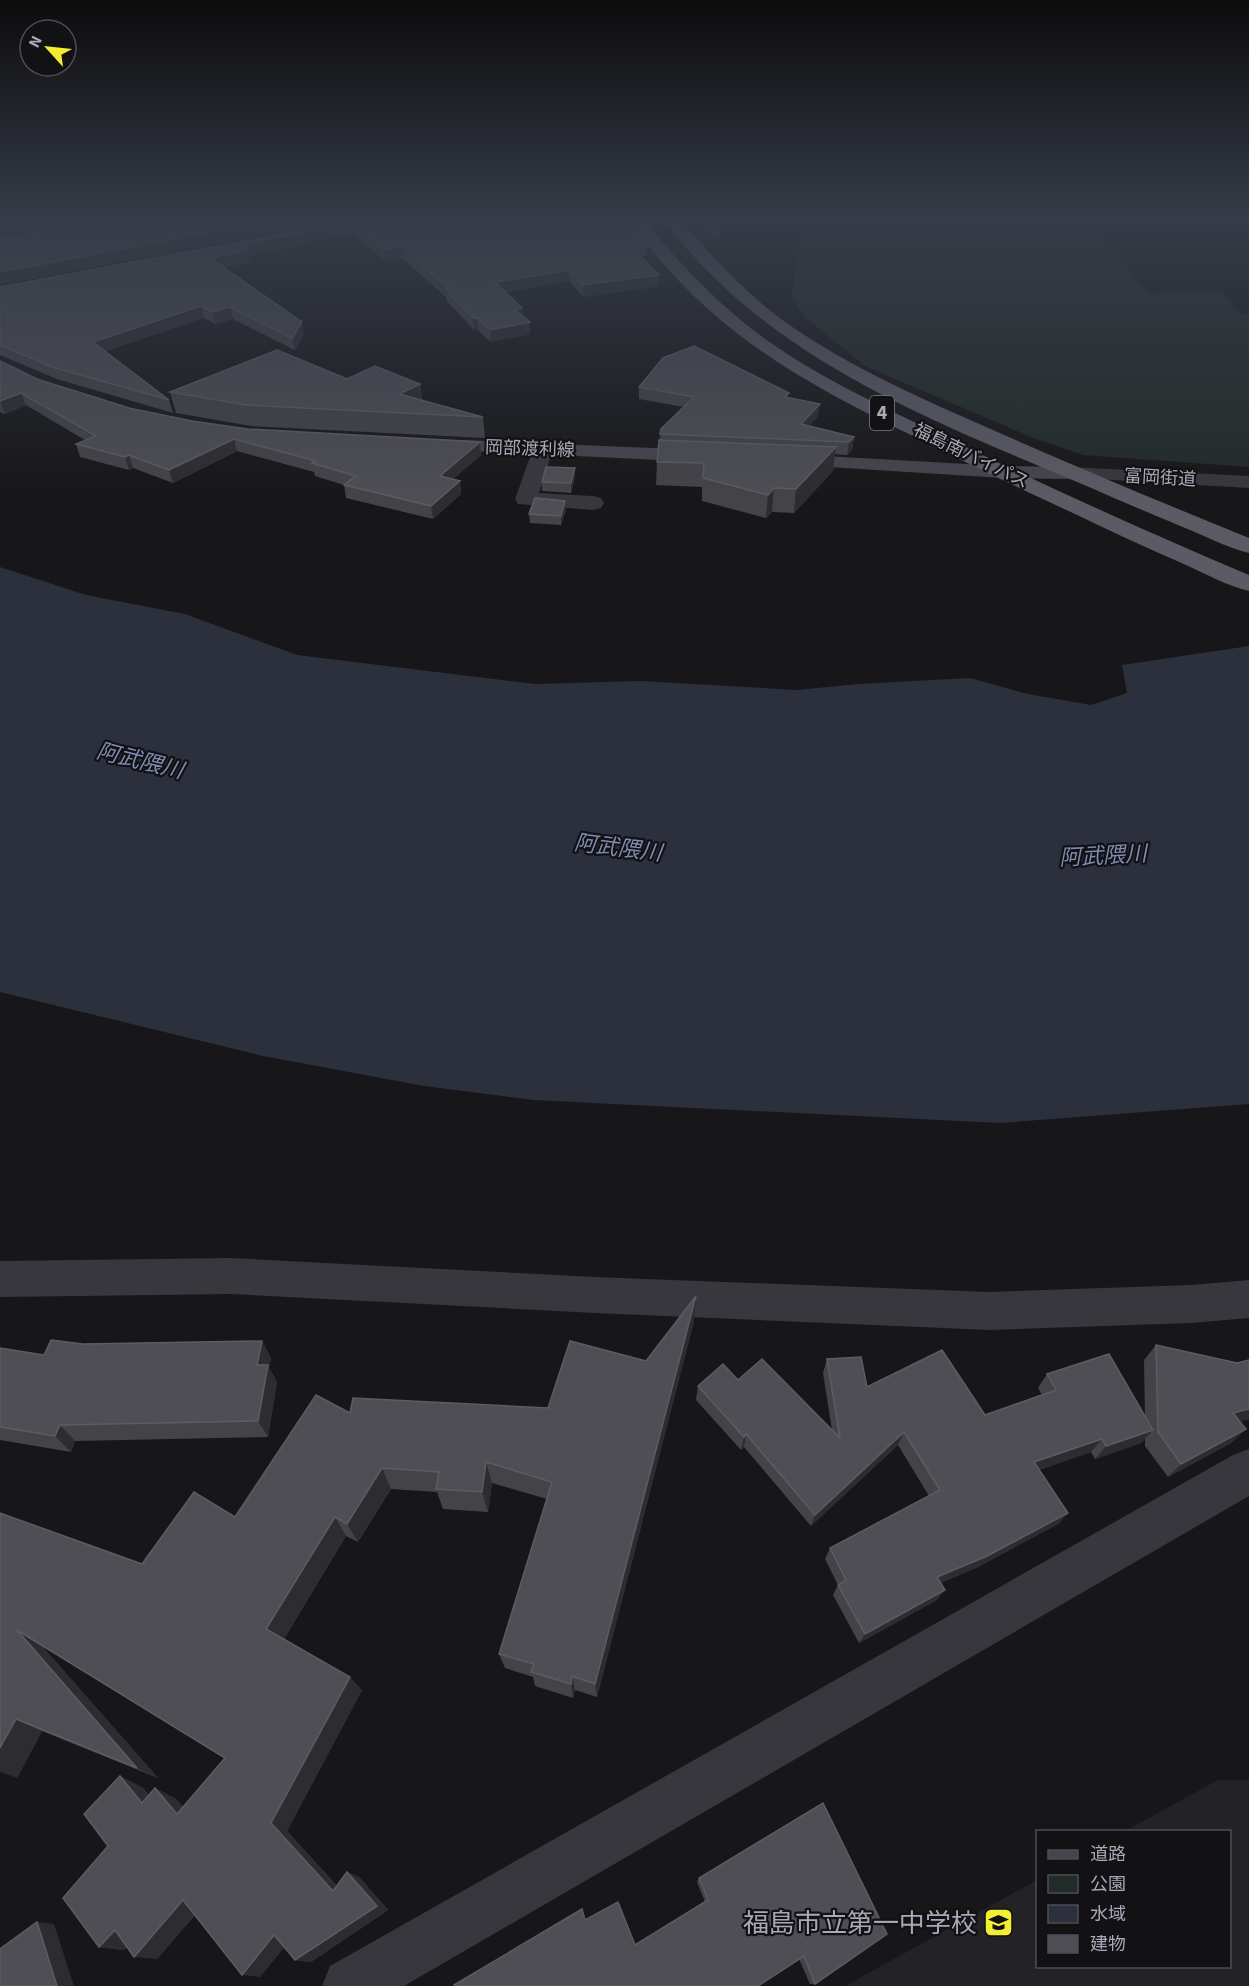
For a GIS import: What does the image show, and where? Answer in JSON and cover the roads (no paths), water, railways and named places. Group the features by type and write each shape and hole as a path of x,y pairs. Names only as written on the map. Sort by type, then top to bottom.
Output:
{"highway":[{"name":"福島南バイパス","path":"722,313 764,347 831,388 1003,472 1249,584"},
{"name":"福島南バイパス","path":"762,313 810,345 922,405 1071,473 1249,546"}],"main road":[{"name":"岡部渡利線","path":"413,444 725,457"},
{"path":"770,459 1003,472 1071,473"}],"street":[{"path":"543,449 526,499 593,503"},
{"name":"富岡街道","path":"1071,473 1249,482"},
{"path":"0,1279 231,1276 594,1295 990,1311 1191,1304 1249,1299"},
{"path":"350,1986 1249,1471"}],"water":[{"name":"阿武隈川","path":"0,567 86,595 185,614 297,655 535,684 641,681 797,690 970,678 1028,694 1091,705 1127,693 1122,665 1249,646 1249,1104 1000,1123 533,1100 424,1086 263,1056 0,992"}],"place":[{"name":"福島市立第一中学校","path":"998,1923"}]}
